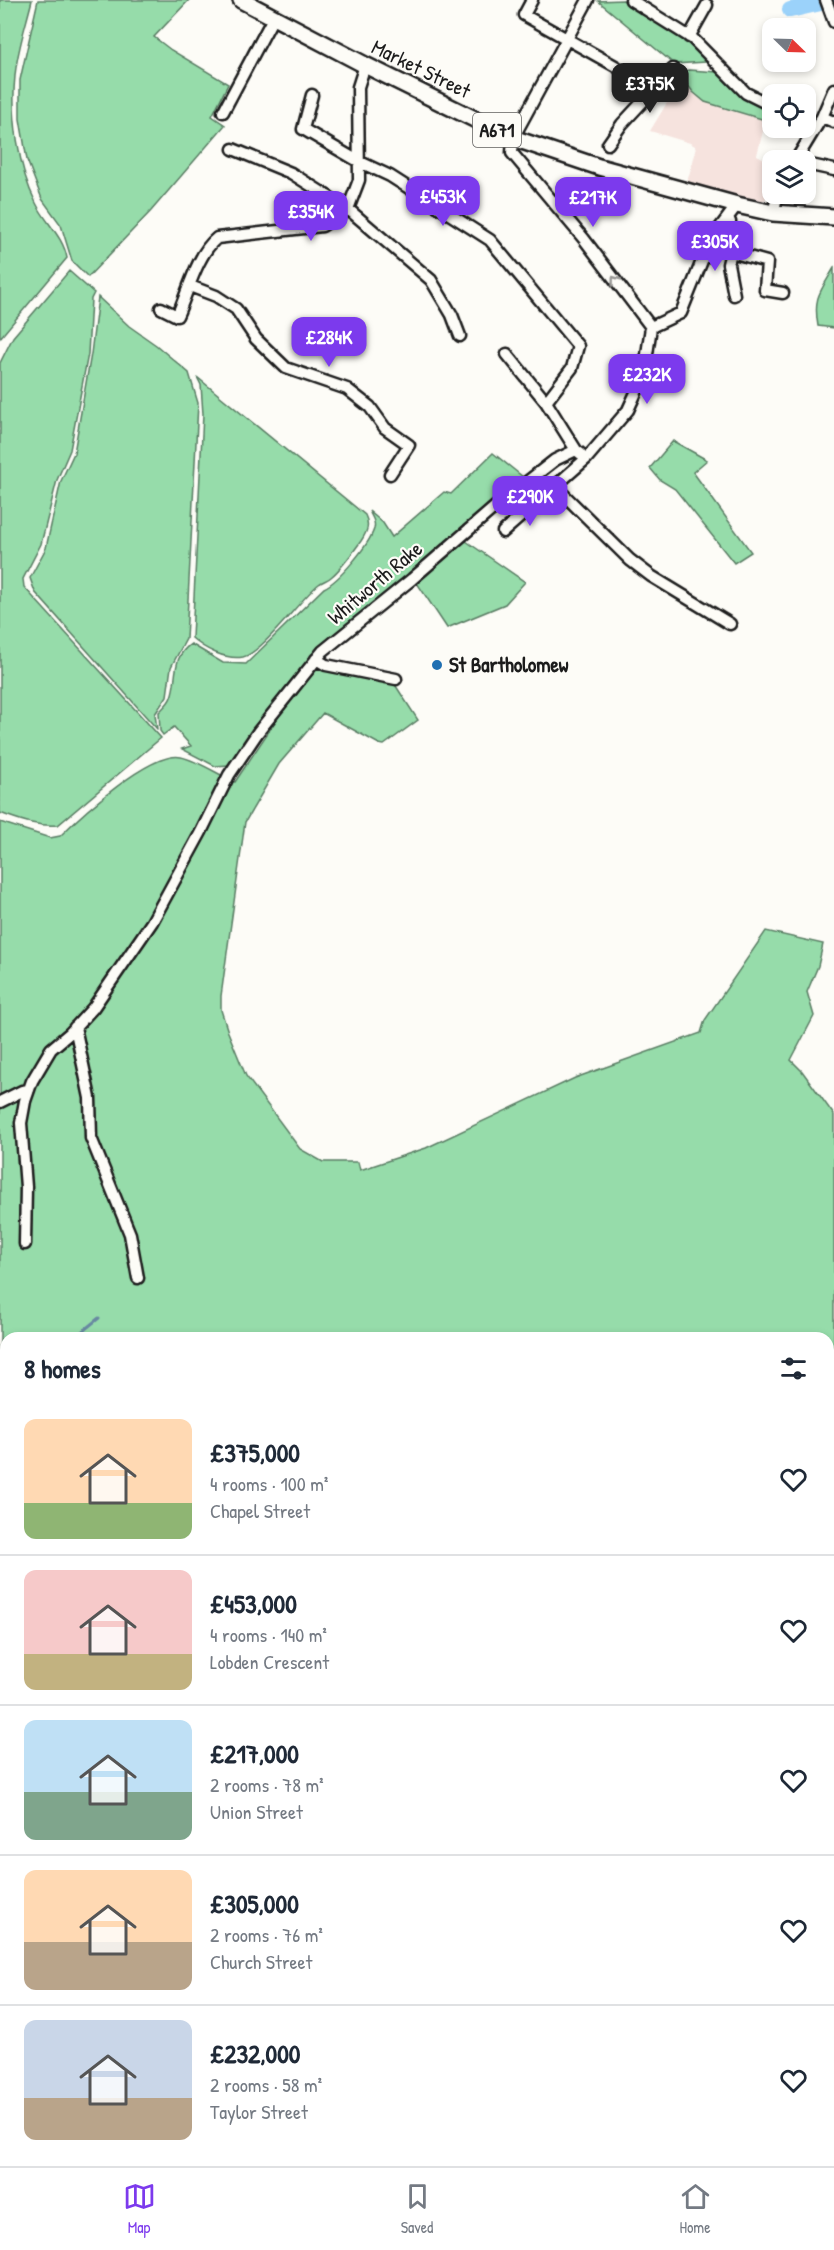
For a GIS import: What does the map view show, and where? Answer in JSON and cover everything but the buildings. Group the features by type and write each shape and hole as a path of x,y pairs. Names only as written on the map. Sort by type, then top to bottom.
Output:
{"main road":[{"name":"Market Street","path":"241,0 365,65 513,138 732,211 834,217"}],"street":[{"path":"532,0 524,15 617,67"},
{"path":"502,532 587,458 628,410 635,397 646,361 651,327 584,239 512,153 513,138 588,0"},
{"path":"631,0 689,37 746,93 762,101"},
{"path":"826,0 834,20"},
{"path":"689,37 707,5"},
{"path":"223,112 273,18"},
{"path":"161,308 177,316 208,245 217,238 322,226 348,209 359,180 358,87 365,65"},
{"path":"608,144 622,124 674,69"},
{"path":"802,150 819,122 834,89"},
{"path":"312,95 303,129 390,177 490,240 578,346 572,368 546,402"},
{"path":"819,122 834,122"},
{"path":"233,148 291,173 348,209 431,280 452,315 460,336"},
{"path":"816,166 834,170"},
{"path":"773,213 775,204"},
{"path":"651,327 681,313 710,242 732,211"},
{"path":"732,211 731,252 728,264 734,295"},
{"path":"731,252 767,262 765,290 783,293"},
{"path":"190,286 216,296 236,309 256,339 286,368 347,389 370,407 385,428 408,445 390,474"},
{"path":"507,354 546,402 576,450 587,458"},
{"name":"Whitworth Rake","path":"25,1244 26,1186 21,1123 29,1090 51,1049 93,1008 152,922 229,775 258,732 316,659 495,507 555,460 576,450"},
{"path":"555,486 630,560 730,624"},
{"path":"316,659 326,665 396,679"},
{"path":"75,1027 90,1098 91,1138 130,1234 138,1278"},
{"path":"0,1102 29,1090"}],"shaded area":[{"path":"682,78 705,102 762,118 762,135 757,155 762,158 762,200 687,182 696,151 695,146 650,131"}],"green space":[{"path":"0,0 32,0 15,76 14,107 17,141 30,189 40,210 62,243 67,258 0,338"},
{"path":"38,0 189,0 154,37 171,50 228,84 212,116 225,125 151,211 88,277 72,261 61,225 42,199 27,160 20,119 20,80"},
{"path":"623,0 680,36 707,60 706,62 674,64 598,1"},
{"path":"689,70 718,72 743,96 762,107 762,119 705,102 693,92 678,72"},
{"path":"834,268 834,328 818,326 817,301 821,289"},
{"path":"69,271 94,293 91,299 88,354 70,450 57,480 41,544 23,579 24,587 161,738 58,825 43,825 0,813 0,363 13,337"},
{"path":"98,297 129,326 189,373 198,403 186,639 171,667 167,696 155,714 157,729 35,592 30,578 46,548 61,481 74,453"},
{"path":"197,377 365,515 367,522 363,538 339,569 311,591 271,636 243,657 229,657 215,653 192,638 203,414 201,385"},
{"path":"673,441 707,460 693,472 751,552 734,563 675,489 660,480 650,468"},
{"path":"493,453 523,477 351,625 229,765 215,766 182,749 191,746 174,727 163,735 160,731 159,712 170,699 180,655 185,649 191,644 223,663 246,664 353,562 374,529 374,522 369,511 383,523 392,537 444,492 451,494"},
{"path":"463,539 525,582 505,604 447,628 415,580"},
{"path":"317,667 394,683 418,720 384,745 323,713 279,764 245,822 221,1010 246,1076 300,1149 323,1162 358,1162 360,1170 426,1148 575,1078 701,1033 705,1020 766,931 823,944 818,966 807,992 814,1016 791,1060 802,1071 834,1115 834,1332 0,1332 0,822 50,838 60,836 117,786 152,764 168,758 181,757 201,764 235,782 311,668"}],"waterway":[{"path":"790,10 834,0"},
{"path":"82,1332 99,1318"}],"place":[{"name":"St Bartholomew","path":"437,665"}]}
